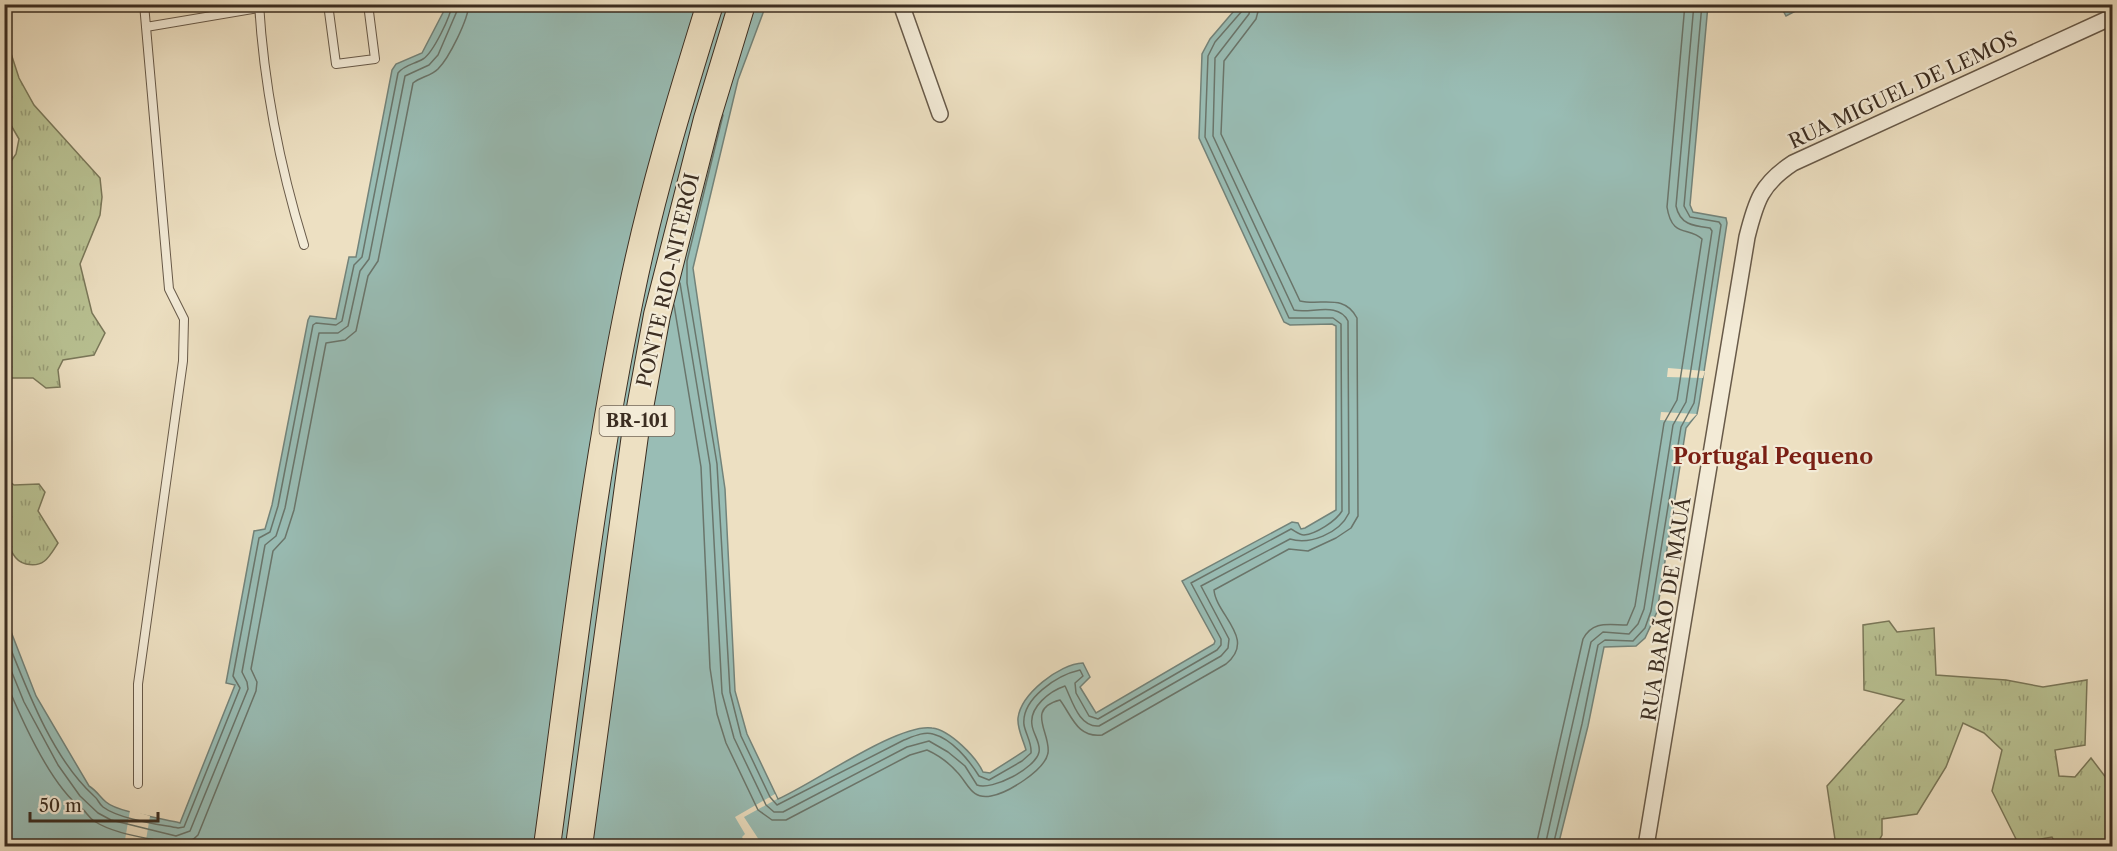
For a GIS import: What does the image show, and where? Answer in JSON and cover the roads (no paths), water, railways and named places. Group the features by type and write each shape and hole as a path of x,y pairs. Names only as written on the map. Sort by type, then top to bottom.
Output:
{"highway":[{"name":"PONTE RIO-NITERÓI","path":"548,846 577,614 604,434 631,292 679,104 710,4"},
{"name":"PONTE RIO-NITERÓI","path":"579,846 635,435 657,315 706,119 742,4"}],"street":[{"path":"901,4 940,114"},
{"name":"RUA MIGUEL DE LEMOS","path":"1747,237 1753,212 1767,183 1793,163 2112,17"},
{"name":"RUA BARÃO DE MAUÁ","path":"1646,846 1747,237"}],"lane":[{"path":"138,784 138,684 183,361 184,319 169,289 144,4"},
{"path":"328,4 336,64 375,59 368,4"},
{"path":"146,27 259,6 268,89 286,186 304,245"}],"water":[{"path":"447,5 766,5 738,80 693,268 725,489 735,691 747,734 778,799 878,744 917,729 932,728 947,734 969,752 983,772 990,773 1026,750 1019,730 1018,718 1026,699 1043,682 1063,669 1083,663 1090,677 1080,687 1096,713 1214,644 1215,641 1182,581 1292,522 1298,523 1301,529 1305,528 1336,510 1336,326 1332,324 1290,325 1284,322 1199,138 1202,54 1210,39 1239,5 1708,5 1690,205 1693,212 1726,218 1727,223 1699,404 1697,414 1686,428 1657,612 1645,638 1636,646 1604,647 1588,726 1558,846 5,846 4,598 8,603 10,629 36,696 89,786 112,806 180,823 235,685 226,683 254,531 265,529 272,505 308,320 310,316 336,319 349,257 356,257 392,70 396,64 422,53"},
{"path":"1780,5 1807,5 1786,16"}],"district":[{"name":"Portugal Pequeno","path":"1773,456"}]}
